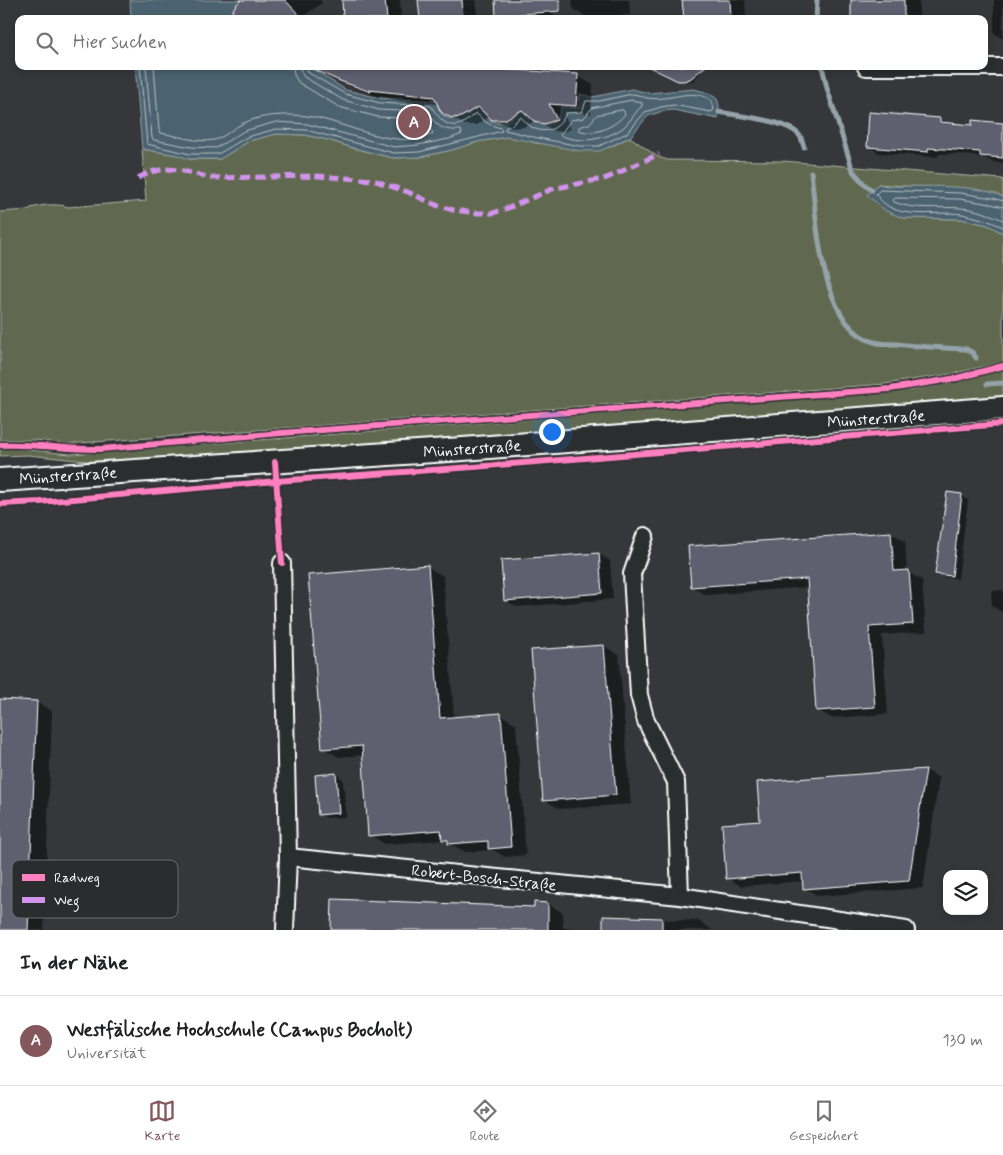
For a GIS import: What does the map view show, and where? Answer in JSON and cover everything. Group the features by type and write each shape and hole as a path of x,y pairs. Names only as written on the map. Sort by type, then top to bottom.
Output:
{"main road":[{"name":"Münsterstraße","path":"0,480 463,449 1003,408"}],"street":[{"path":"988,67 1003,67"},
{"path":"645,536 632,574 640,695 646,720 676,782 680,896"},
{"path":"282,563 288,857 285,930"},
{"name":"Robert-Bosch-Straße","path":"288,857 680,896 906,930"}],"green space":[{"path":"276,134 305,135 393,158 420,157 477,142 507,137 536,143 610,147 630,137 658,157 668,160 783,161 1003,179 1003,197 995,193 878,184 867,195 903,218 961,219 988,225 1003,233 1003,362 951,374 885,384 66,444 36,440 0,440 0,212 27,210 47,205 68,207 146,201 142,149 189,159 220,159 249,141"},
{"path":"1003,368 1003,397 498,436 96,462 28,455 0,456 0,448 70,454 913,390 965,380"}],"water":[{"path":"130,0 242,0 235,7 232,15 131,15"},
{"path":"135,70 314,70 346,90 380,98 437,101 441,113 453,119 469,113 470,103 481,103 487,117 498,123 510,119 517,105 525,106 524,112 535,122 546,125 551,124 559,115 561,107 579,108 580,94 591,97 632,89 648,93 694,89 709,93 717,99 719,105 718,119 673,110 648,116 630,137 600,151 580,151 507,137 477,142 420,157 393,158 305,135 276,134 249,141 220,159 189,159 142,149"},
{"path":"878,184 888,186 963,188 1003,197 1003,233 988,225 961,219 903,218 886,211 867,195"}],"building":[{"path":"241,0 285,0 299,15 231,15 235,6"},
{"path":"342,0 385,0 387,15 343,15"},
{"path":"418,0 462,0 463,15 420,15"},
{"path":"495,0 560,0 560,11 496,15"},
{"path":"682,0 730,0 731,15 684,15"},
{"path":"851,0 904,0 904,15 851,15"},
{"path":"315,70 514,70 578,74 576,106 549,104 557,120 544,124 534,121 522,110 504,120 492,120 478,107 461,117 452,118 441,112 434,97 369,90 371,92"},
{"path":"655,70 701,70 690,79 678,81"},
{"path":"869,112 940,118 940,122 972,125 972,120 1003,123 1003,158 980,156 980,152 944,149 928,148 928,152 867,147"},
{"path":"947,492 962,494 952,576 935,574"},
{"path":"891,532 894,571 909,570 913,624 869,627 875,707 816,711 807,579 691,587 688,546"},
{"path":"599,553 602,593 504,601 501,560"},
{"path":"428,565 440,718 501,713 511,847 488,849 488,841 448,844 448,840 442,840 441,830 368,836 362,746 322,749 308,575"},
{"path":"604,645 616,795 543,801 531,650"},
{"path":"0,699 37,701 31,860 12,860 12,918 28,918 28,930 0,930"},
{"path":"926,769 909,881 803,889 802,873 726,879 722,824 760,821 757,782"},
{"path":"336,773 339,813 318,815 315,775"},
{"path":"332,899 534,907 534,902 548,903 548,930 331,930"},
{"path":"603,916 662,918 662,930 603,930"}],"waterway":[{"path":"816,15 817,0"},
{"path":"823,70 853,171 872,190"},
{"path":"719,112 775,122 785,126 800,136 804,147"},
{"path":"811,172 819,242 831,294 842,315 856,332 874,342 880,343 966,349 973,353 976,358"},
{"path":"987,384 1003,383"}],"marked path":[{"path":"138,178 150,172 165,169 180,170 211,178 317,176 373,180 453,210 493,213 552,189 607,178 659,154"}],"cycle path":[{"path":"0,445 101,449 281,433 890,389 957,378 1003,366"},
{"path":"0,504 1003,424"},
{"path":"275,462 282,563"}],"place":[{"name":"Westfälische Hochschule (Campus Bocholt)","path":"414,122"}]}
